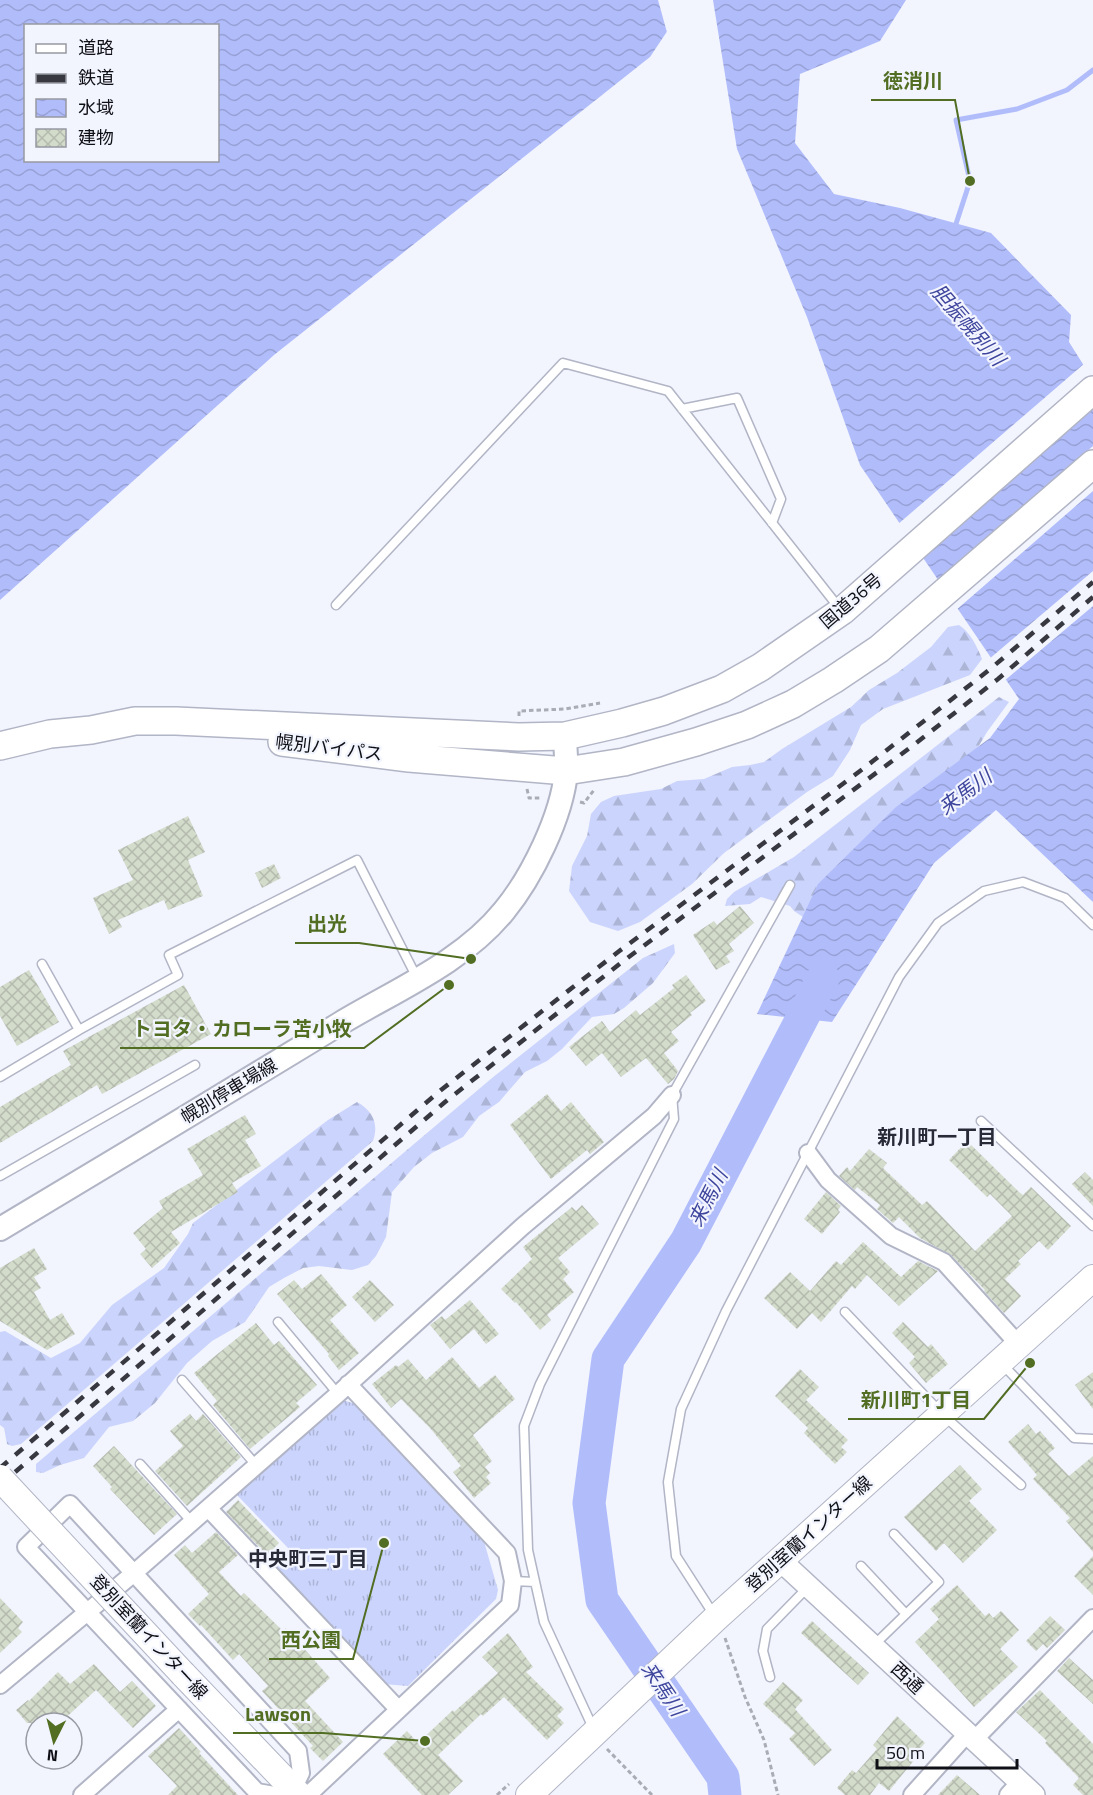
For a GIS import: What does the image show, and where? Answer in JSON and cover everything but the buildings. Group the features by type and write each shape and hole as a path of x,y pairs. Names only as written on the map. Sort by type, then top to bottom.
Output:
{"highway":[{"name":"国道36号","path":"565,736 664,711 722,689 788,650 842,612 1093,390"},
{"path":"566,771 624,762 747,725 793,704 833,681 879,649 1093,464"},
{"name":"幌別バイパス","path":"0,746 50,734 91,730 135,721 519,737 565,736"},
{"name":"幌別バイパス","path":"91,730 261,740 409,758 566,771"}],"main road":[{"name":"幌別停車場線","path":"0,1229 438,968 478,937 504,912 525,882 548,836 562,800 566,771 565,736"},
{"name":"登別室蘭インター線","path":"529,1795 602,1734 715,1629 780,1560 1092,1280"},
{"name":"登別室蘭インター線","path":"0,1478 183,1674 290,1794"}],"street":[{"path":"0,1685 134,1573 524,1226 654,1116 672,1095"},
{"path":"808,1153 828,1180 891,1236 944,1262 1019,1345"},
{"path":"290,1794 301,1773 298,1751 70,1504 26,1548 257,1792 290,1794 398,1708 510,1605 513,1581 507,1553 343,1389"},
{"path":"208,1508 398,1708"},
{"name":"西通","path":"780,1560 970,1737 1020,1791"},
{"path":"912,1795 1093,1618"},
{"path":"82,1795 179,1709"}],"lane":[{"path":"336,605 562,363 668,391 842,612"},
{"path":"682,409 737,398 781,499 772,523"},
{"path":"0,1077 178,975 169,955 357,860 418,978"},
{"path":"715,1629 676,1556 668,1482 681,1409 726,1311 898,977 938,923 984,891 1023,882 1065,898 1093,925"},
{"path":"602,1734 544,1622 528,1550 524,1426 540,1384 674,1119 672,1095 790,885"},
{"path":"42,964 79,1030"},
{"path":"0,1176 195,1065"},
{"path":"981,1120 1093,1226"},
{"path":"845,1312 942,1414 1021,1485"},
{"path":"278,1322 343,1389"},
{"path":"1000,1362 1074,1438 1093,1439"},
{"path":"182,1380 256,1465"},
{"path":"140,1464 192,1522"},
{"path":"873,1647 939,1582 894,1533"},
{"path":"861,1566 906,1614"},
{"path":"513,1581 536,1582"},
{"path":"770,1677 763,1650 767,1629 809,1587"}],"path":[{"path":"715,1629 764,1740 778,1795"},
{"path":"602,1734 651,1795"}],"green space":[{"path":"959,625 967,631 982,659 970,675 883,709 861,725 850,750 833,776 807,792 724,853 692,884 640,922 618,931 590,922 569,891 572,866 587,836 591,814 601,802 614,796 661,789 677,781 704,779 732,767 764,762 851,707 869,690 897,673 931,647 948,627"},
{"path":"999,697 1009,702 987,732 967,766 809,921 790,906 761,897 750,904 725,906 727,899 734,892 794,857"},
{"path":"674,944 675,953 653,983 624,1008 614,1014 592,1017 562,1049 547,1061 525,1072 499,1102 479,1116 463,1137 432,1153 414,1167 392,1192 386,1237 376,1256 368,1265 352,1270 319,1266 303,1268 269,1287 245,1322 212,1341 187,1363 155,1403 133,1421 109,1427 84,1458 43,1473 36,1472 36,1464 492,1078 643,958"},
{"path":"357,1102 373,1118 375,1135 373,1141 21,1444 12,1446 7,1444 4,1428 0,1425 0,1332 5,1331 51,1358 80,1343 112,1305 164,1268 193,1223 328,1120"},
{"path":"343,1400 355,1404 483,1538 498,1590 496,1599 408,1686 383,1684 272,1566 289,1549 236,1494"}],"water":[{"path":"0,0 688,0 650,57 274,355 0,600"},
{"name":"胆振幌別川","path":"713,0 906,0 880,41 800,74 795,143 834,194 900,208 991,233 1071,315 1069,342 1093,380 1093,902 996,810 934,863 832,1022 757,1014 818,884 896,807 990,738 1019,699 860,465 807,317 737,149"}],"pier":[{"path":"658,0 691,0 668,36"},
{"path":"1085,363 1093,375 1093,409 920,559 897,525"},
{"path":"1093,446 1093,491 955,611 937,584"},
{"path":"1093,571 1093,606 1003,682 988,660"}],"waterway":[{"path":"954,230 970,181 956,120 1017,109 1067,90 1093,70"},
{"name":"来馬川","path":"725,1795 723,1777 602,1600 589,1503 608,1359 686,1242 823,978"}],"railway":[{"path":"0,1468 441,1090 618,952 864,768 989,670 1093,582"},
{"path":"0,1485 445,1102 622,962 911,747 998,679 1093,597"}],"place":[{"name":"徳消川","path":"970,181"},
{"name":"出光","path":"471,959"},
{"name":"トヨタ・カローラ苫小牧","path":"449,985"},
{"name":"新川町1丁目","path":"1030,1363"},
{"name":"西公園","path":"384,1543"},
{"name":"Lawson","path":"425,1741"}],"district":[{"name":"新川町一丁目","path":"937,1137"},
{"name":"中央町三丁目","path":"308,1559"}]}
